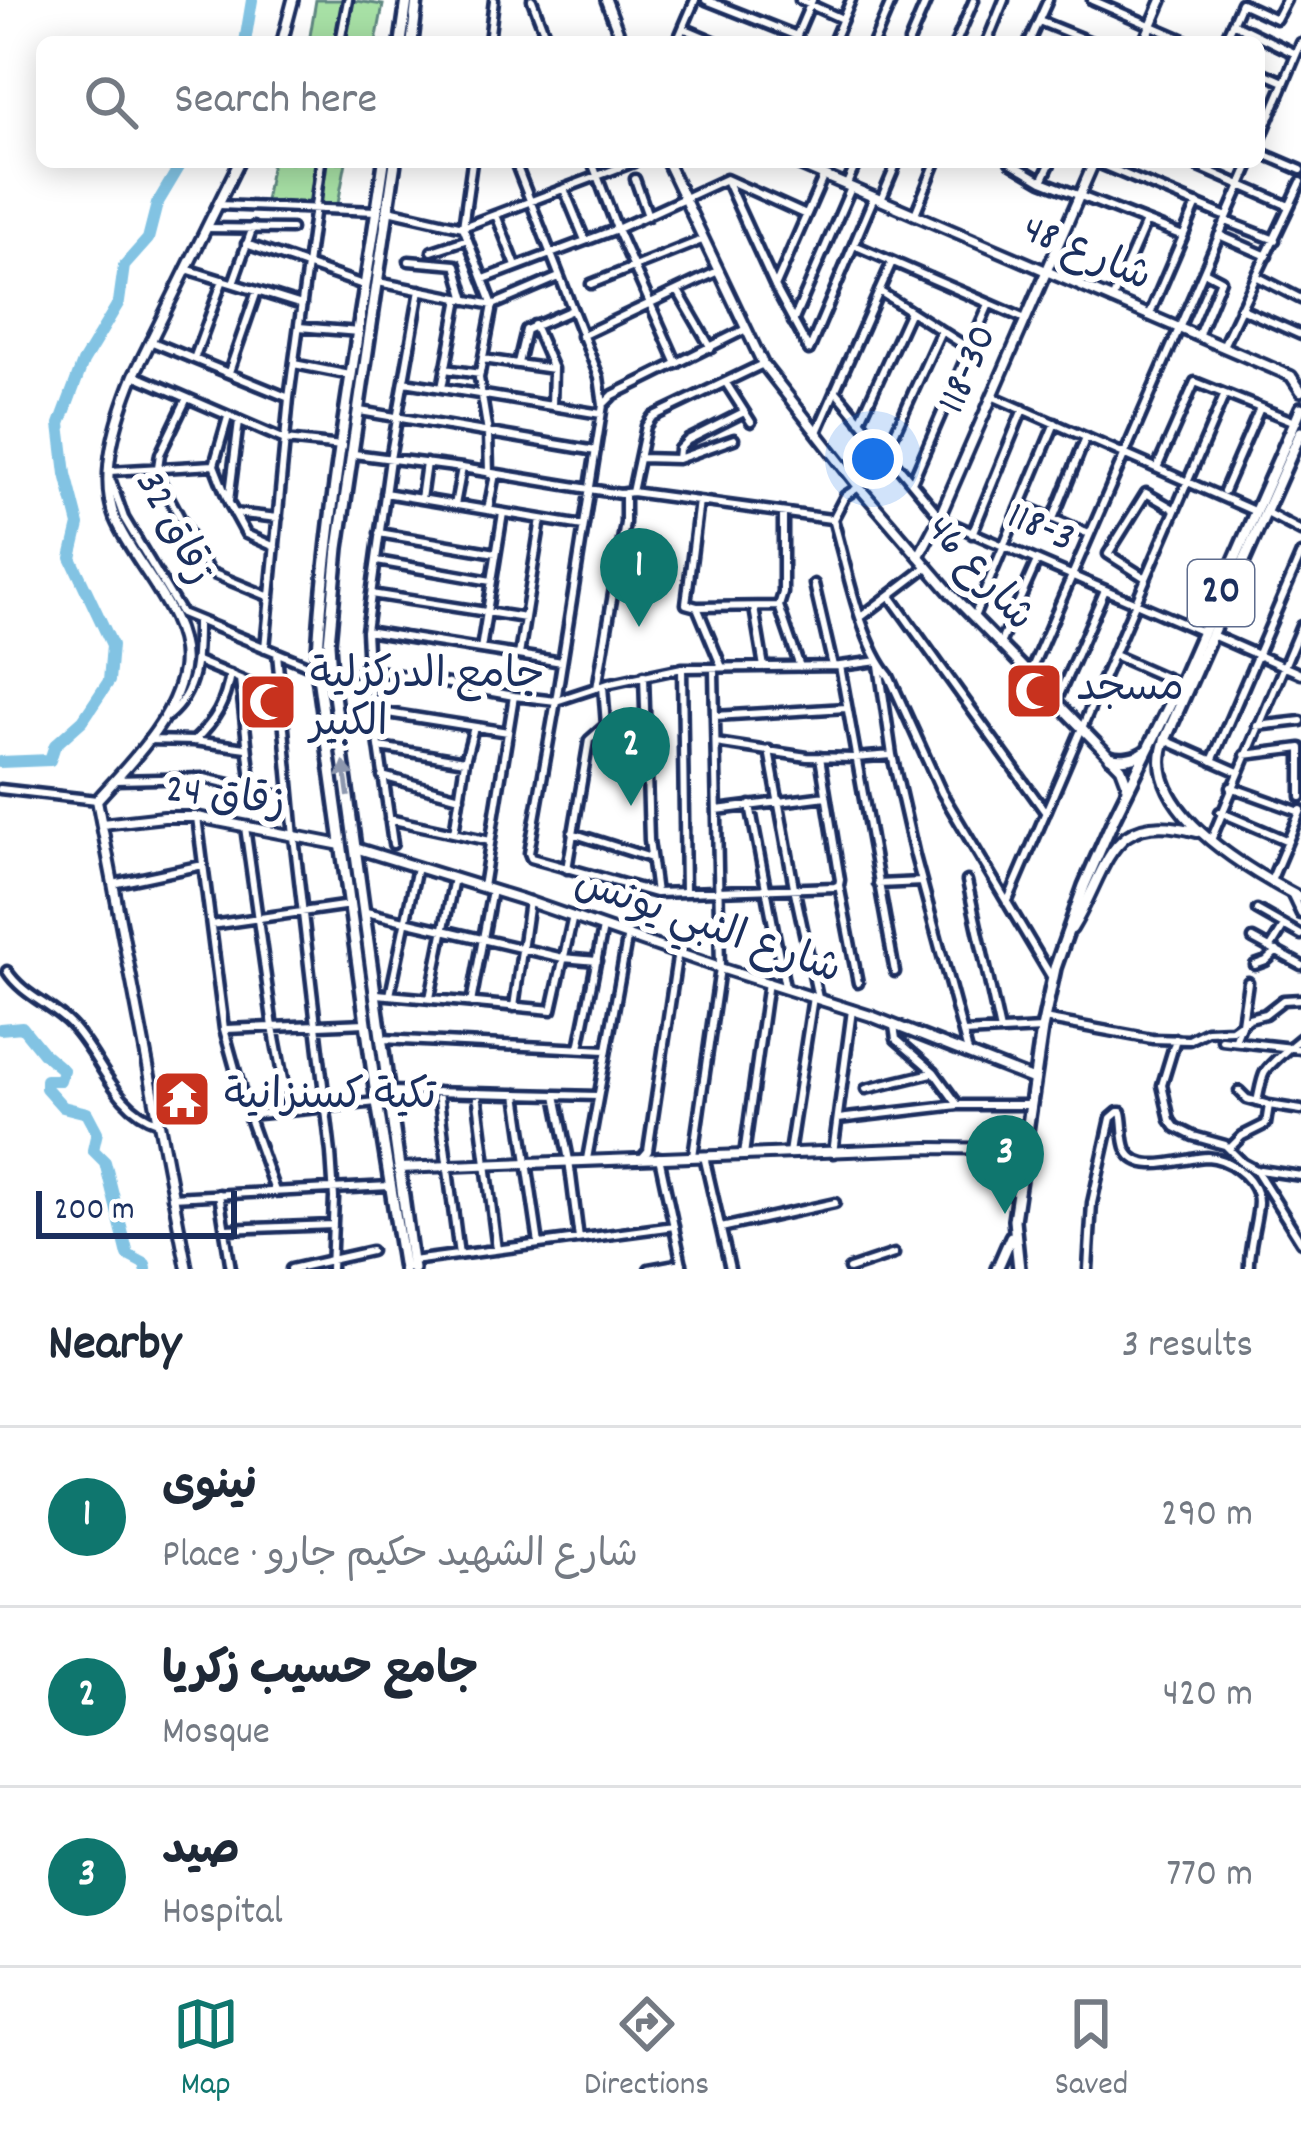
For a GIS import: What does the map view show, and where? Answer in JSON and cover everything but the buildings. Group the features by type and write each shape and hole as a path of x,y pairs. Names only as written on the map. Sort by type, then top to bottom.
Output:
{"main road":[{"path":"402,36 407,0"},
{"path":"413,36 417,0"},
{"path":"384,168 378,282 338,548 329,643 410,1266"},
{"path":"394,168 366,286 341,446 317,670 377,1102 410,1266"},
{"name":"20","path":"1165,740 1298,427 1301,408"},
{"name":"20","path":"1120,803 1208,633"},
{"path":"1110,757 1138,756 1150,747"},
{"path":"997,1269 1010,1242 1052,978 1120,803"},
{"path":"1014,1220 1018,1269"}],"street":[{"path":"284,36 293,0"},
{"path":"341,36 348,0"},
{"path":"490,36 494,0"},
{"path":"532,0 546,36"},
{"path":"606,0 620,36"},
{"path":"679,36 695,0"},
{"path":"706,0 788,36"},
{"path":"800,0 842,19"},
{"path":"835,36 850,0"},
{"path":"877,36 892,0"},
{"path":"912,36 927,0"},
{"path":"959,36 974,0"},
{"path":"989,36 1004,0"},
{"path":"1033,36 1048,0"},
{"path":"1092,0 1174,36"},
{"path":"1146,36 1162,0"},
{"path":"1226,36 1241,2 1276,19 1286,0"},
{"path":"796,36 811,2"},
{"path":"1039,21 1067,36"},
{"path":"1232,22 1260,36"},
{"path":"683,28 702,36"},
{"path":"1265,38 1296,54"},
{"path":"1265,128 1301,43"},
{"path":"1265,74 1284,82"},
{"path":"1265,154 1300,167"},
{"path":"98,800 160,722 175,696 184,663 168,609 114,516 107,471 134,375 235,168"},
{"path":"265,649 305,265 320,168"},
{"path":"471,168 463,227 493,305 480,374 492,473 488,511"},
{"path":"517,168 599,377 602,410 531,858 656,893 839,885"},
{"path":"594,168 677,364"},
{"path":"218,205 383,210 463,227 618,168"},
{"name":"شارع 46","path":"671,168 764,364 919,556 1110,757"},
{"name":"شارع 48","path":"807,168 1179,329 1296,374"},
{"path":"793,322 855,168"},
{"path":"726,179 809,350 854,245 894,168"},
{"path":"915,214 934,168"},
{"path":"1022,168 1042,181 1183,236"},
{"path":"1042,181 1048,168"},
{"name":"118-30","path":"919,556 1092,168"},
{"path":"1110,168 1275,240"},
{"path":"1211,168 1290,206"},
{"path":"1029,675 1248,168"},
{"path":"775,286 824,175"},
{"path":"635,179 648,216"},
{"path":"726,179 806,215"},
{"path":"484,279 617,229 726,179"},
{"path":"1222,347 1301,182"},
{"path":"564,189 584,240"},
{"path":"1149,316 1197,204"},
{"path":"496,215 516,266"},
{"path":"1112,300 1146,222"},
{"path":"232,283 253,227"},
{"path":"206,228 291,229"},
{"path":"1219,236 1267,256"},
{"path":"432,250 468,238"},
{"path":"591,284 702,240"},
{"path":"246,244 366,286"},
{"path":"854,245 1025,319"},
{"path":"409,260 456,265 462,299 442,388"},
{"path":"817,432 892,262"},
{"path":"186,269 302,304"},
{"path":"581,336 718,271"},
{"path":"1198,337 1221,280 1204,272"},
{"path":"1255,275 1301,299"},
{"path":"378,282 493,305 559,277"},
{"path":"194,359 223,280"},
{"path":"394,844 366,631 390,459 421,290"},
{"path":"229,373 257,291"},
{"path":"678,291 711,348"},
{"path":"879,291 970,349"},
{"path":"912,482 989,304"},
{"path":"1240,308 1301,335"},
{"path":"518,363 524,335 534,325 572,310"},
{"path":"860,422 910,311"},
{"path":"534,325 553,369 552,406"},
{"path":"299,327 359,332"},
{"path":"602,410 613,395 746,329"},
{"path":"886,452 941,331"},
{"path":"150,340 290,398"},
{"path":"483,358 553,369"},
{"path":"294,364 352,375"},
{"path":"567,869 589,740 606,724 600,687 628,493 646,426 652,417 764,364"},
{"path":"445,369 480,374"},
{"path":"1296,374 1301,391"},
{"path":"134,375 285,440 341,446"},
{"path":"405,382 602,410"},
{"path":"1157,468 1195,382 1298,427"},
{"path":"726,383 752,422"},
{"name":"118-3","path":"836,390 948,523 1301,674"},
{"path":"1007,903 1225,394"},
{"path":"992,396 1301,531"},
{"path":"187,398 156,467 209,572 270,597"},
{"path":"1224,490 1260,408"},
{"path":"972,534 1023,410"},
{"path":"360,411 596,451"},
{"path":"678,459 679,449 688,440 744,412"},
{"path":"228,417 214,464 246,534 275,547"},
{"path":"229,503 239,422"},
{"path":"974,617 1055,423"},
{"path":"1053,519 1086,437"},
{"path":"640,458 678,459 734,439"},
{"path":"354,454 590,490 833,519"},
{"path":"107,471 214,464"},
{"path":"421,499 425,464"},
{"path":"455,505 462,468"},
{"name":"زقاق 32","path":"107,471 124,518 182,613 317,670"},
{"path":"860,487 845,496 833,519 879,663 892,755 968,1052"},
{"path":"385,493 584,526"},
{"path":"1145,578 1108,554 1145,493 1174,508"},
{"path":"699,501 684,602 697,608 779,606"},
{"path":"1021,505 1089,533"},
{"path":"783,512 779,606 800,667"},
{"path":"234,513 278,518"},
{"path":"481,649 502,513"},
{"path":"519,655 542,519"},
{"path":"379,533 496,553"},
{"path":"1212,761 1301,554"},
{"path":"375,561 491,581"},
{"path":"1000,644 1036,561"},
{"path":"861,617 928,566"},
{"path":"814,584 846,708 895,972"},
{"path":"1056,702 1105,590"},
{"path":"370,594 525,618"},
{"path":"890,596 1046,813"},
{"path":"697,608 718,667 719,892 719,968 699,1156 730,1269"},
{"path":"754,608 764,667"},
{"path":"168,609 182,613"},
{"path":"160,722 179,707 191,685 197,661 197,620"},
{"path":"1207,838 1301,626"},
{"path":"366,631 562,662"},
{"path":"277,653 334,1188 331,1264"},
{"path":"1114,655 1180,684"},
{"path":"197,661 281,695"},
{"path":"331,674 368,669 556,701 682,668 879,663"},
{"path":"879,663 942,793 1052,978"},
{"path":"682,668 685,892"},
{"path":"194,741 223,707 230,674"},
{"path":"644,675 656,893"},
{"path":"240,679 252,789"},
{"path":"471,1003 483,939 490,841 514,696"},
{"path":"715,716 846,708"},
{"path":"375,711 508,732"},
{"path":"1257,726 1301,721"},
{"path":"454,833 474,727"},
{"path":"148,740 246,748"},
{"path":"1207,838 1172,800 1160,758 1165,740 1238,772"},
{"path":"716,743 820,757 892,755"},
{"path":"380,747 466,761"},
{"path":"1245,755 1301,748 1301,797"},
{"path":"769,750 816,998 789,1153"},
{"path":"820,757 857,983"},
{"path":"1110,757 1127,784 1120,803"},
{"path":"382,776 460,797"},
{"path":"115,781 204,778 290,798"},
{"path":"1231,787 1301,811 1271,881"},
{"path":"0,790 98,800"},
{"path":"717,810 826,796"},
{"path":"98,800 187,1269"},
{"path":"750,805 785,987"},
{"path":"1220,812 1288,842"},
{"path":"197,817 224,1029 275,1191"},
{"name":"زقاق 24","path":"102,824 197,817 341,845"},
{"path":"389,819 490,841"},
{"path":"1069,934 1112,850 1124,836 1163,825 1207,838 1301,898"},
{"path":"245,827 289,1111"},
{"path":"572,833 651,858"},
{"name":"شارع النبي يونس","path":"355,848 785,987 1035,1080"},
{"path":"113,884 203,865"},
{"path":"390,995 417,867"},
{"path":"430,999 454,878"},
{"path":"967,881 1000,1031"},
{"path":"878,884 922,882"},
{"path":"1290,892 1301,914"},
{"path":"514,1007 529,902"},
{"path":"210,925 350,905"},
{"path":"1256,910 1301,935"},
{"path":"364,911 597,962"},
{"path":"375,994 552,1010 573,916"},
{"path":"579,1048 604,926"},
{"path":"1255,965 1266,961 1284,926"},
{"path":"586,1160 628,934"},
{"path":"1253,939 1301,965"},
{"path":"643,1158 648,1151 678,951"},
{"path":"7,971 14,982 67,1020 136,1111 158,1122"},
{"path":"744,1155 768,982"},
{"path":"1235,1041 1249,982"},
{"path":"963,1033 1043,1024 1189,1040 1207,1031 1232,1030 1283,1000 1301,999"},
{"path":"833,1153 852,1010"},
{"path":"224,1029 366,1023"},
{"path":"894,1025 896,1039 934,1072 958,1105"},
{"path":"1257,1102 1265,1072 1301,1038"},
{"path":"382,1039 607,1050"},
{"path":"1176,1039 1162,1085 1170,1120 1175,1127 1229,1149 1256,1170 1276,1206 1301,1232"},
{"path":"1222,1040 1301,1048"},
{"path":"866,1089 934,1072"},
{"path":"389,1091 598,1096"},
{"path":"1239,1091 1246,1099 1301,1110"},
{"path":"439,1092 459,1255"},
{"path":"477,1093 497,1250"},
{"path":"517,1094 539,1244"},
{"path":"556,1095 579,1239"},
{"path":"248,1115 377,1102"},
{"path":"838,1120 958,1105 1031,1105"},
{"path":"1229,1149 1242,1136 1267,1124 1269,1105"},
{"path":"1088,1269 1092,1203 1111,1118 1121,1112 1126,1150 1134,1158 1155,1165 1208,1157 1227,1162 1246,1176 1259,1202 1249,1249 1250,1269"},
{"path":"399,1168 928,1148 1024,1149"},
{"path":"649,1269 682,1266 659,1157"},
{"path":"1256,1170 1301,1176"},
{"path":"172,1197 391,1186"},
{"path":"220,1194 231,1269"},
{"path":"721,1228 835,1203"},
{"path":"1292,1224 1301,1242"},
{"path":"225,1229 333,1225"},
{"path":"410,1266 674,1226"},
{"path":"291,1269 331,1264 371,1251"},
{"path":"849,1269 894,1254"}],"green space":[{"path":"316,0 383,5 377,36 310,36"},
{"path":"271,168 345,168 336,214 265,201"}],"waterway":[{"path":"246,36 252,0"},
{"path":"0,762 50,760 55,745 83,720 109,681 112,645 71,558 79,525 60,424 83,362 119,302 124,266 148,239 157,204 178,168"},
{"path":"0,1029 22,1027 63,1070 60,1080 46,1080 46,1088 63,1107 87,1113 97,1132 93,1150 105,1162 128,1255 146,1269"}],"place":[{"name":"نينوى","path":"639,627"},
{"name":"مسجد","path":"1034,691"},
{"name":"جامع الدركزلية الكبير","path":"268,702"},
{"name":"جامع حسيب زكريا","path":"631,806"},
{"name":"تكية كسنزانية","path":"182,1099"},
{"name":"صيد","path":"1005,1214"}]}
